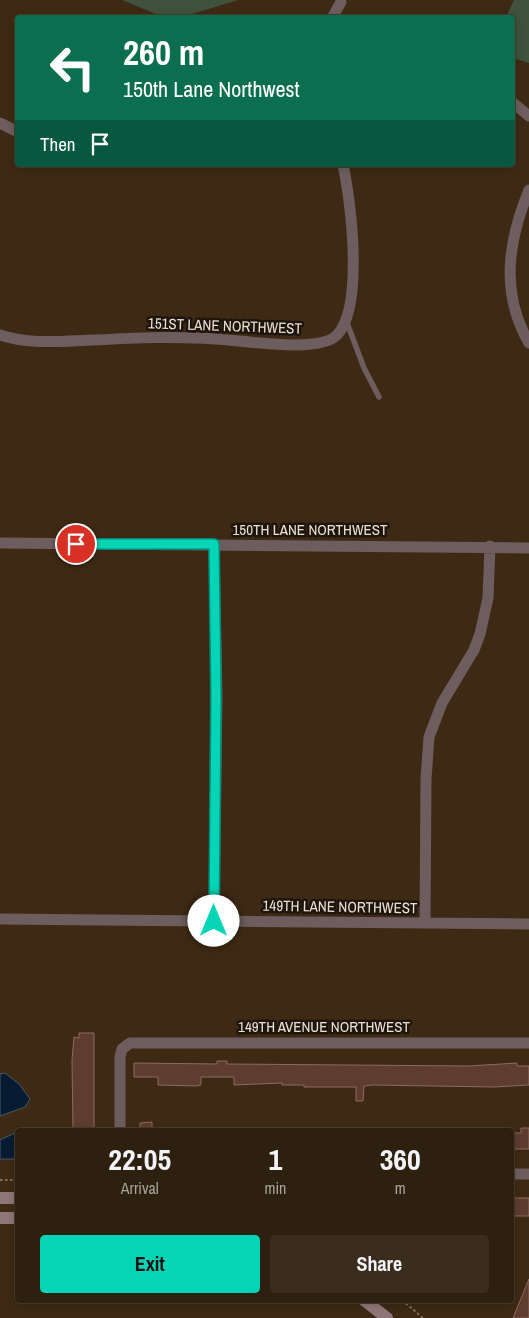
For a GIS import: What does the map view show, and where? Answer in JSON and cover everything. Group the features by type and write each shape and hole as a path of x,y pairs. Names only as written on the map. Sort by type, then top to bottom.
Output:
{"main road":[{"path":"0,1198 15,1198"},
{"path":"0,1218 15,1218"},
{"path":"368,1303 387,1318"}],"street":[{"path":"334,15 341,2"},
{"path":"515,104 529,116"},
{"path":"0,124 15,131"},
{"path":"344,167 353,233 352,283 345,318"},
{"path":"529,190 514,230 509,272 516,315 529,343"},
{"name":"151ST LANE NORTHWEST","path":"0,335 30,342 172,337 297,346 328,342 342,329 345,318"},
{"name":"150TH LANE NORTHWEST","path":"0,543 490,546 529,548"},
{"path":"214,544 216,696 214,921"},
{"path":"425,923 426,778 429,737 442,703 474,650 480,634 488,598 490,546"},
{"name":"149TH LANE NORTHWEST","path":"0,919 529,924"},
{"name":"149TH AVENUE NORTHWEST","path":"120,1128 120,1057 122,1049 130,1043 137,1041 529,1043"},
{"path":"514,1174 529,1174"}],"lane":[{"path":"345,318 364,368 379,397"}],"path":[{"path":"0,1180 15,1180"},
{"path":"406,1303 423,1318"}],"green space":[{"path":"122,0 238,0 192,14 156,14"},
{"path":"514,0 529,0 529,63 515,59 515,15 507,15"}],"water":[{"path":"5,1073 19,1084 30,1099 25,1107 0,1116 0,1074"},
{"path":"15,1133 15,1159 0,1159 0,1140"}],"building":[{"path":"79,1033 94,1033 94,1127 87,1128 73,1128 72,1060 74,1037 79,1038"},
{"path":"217,1061 227,1061 227,1064 469,1066 517,1063 517,1066 529,1066 529,1085 494,1087 372,1085 364,1086 363,1101 356,1101 356,1087 304,1087 304,1085 282,1085 282,1083 234,1085 234,1077 201,1077 201,1085 196,1086 158,1085 158,1077 134,1077 134,1063 217,1064"},
{"path":"152,1122 152,1128 140,1128 140,1123"},
{"path":"521,1128 529,1128 529,1149 514,1149 514,1133 521,1133"},
{"path":"514,1198 529,1198 529,1216 514,1216"},
{"path":"529,1279 529,1318 513,1318"}],"route":[{"path":"76,544 214,544 216,696 214,921"}]}
